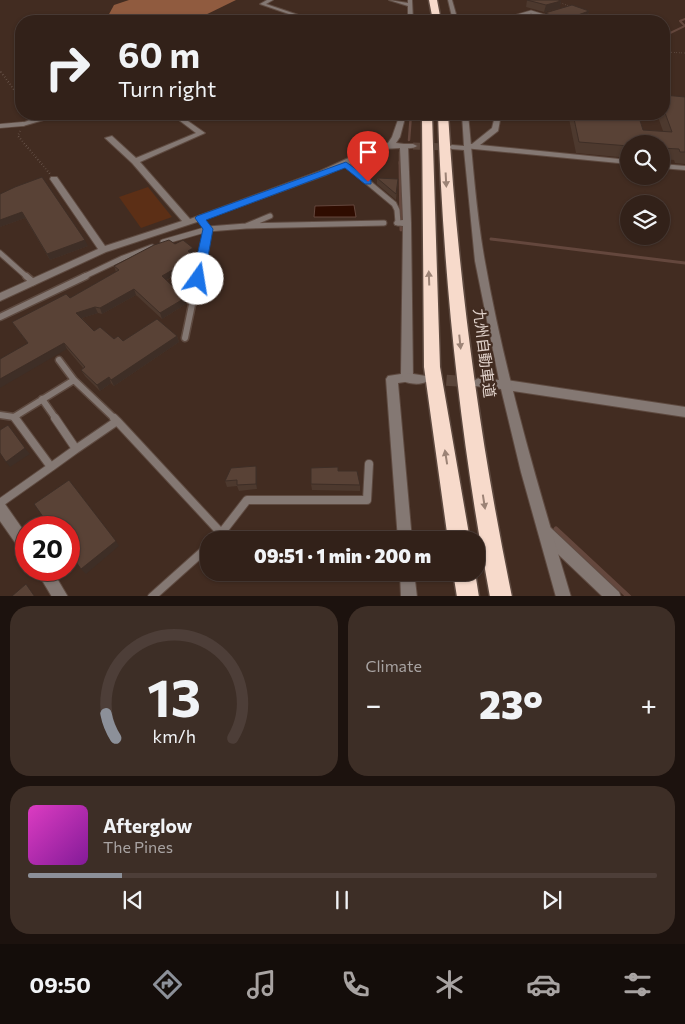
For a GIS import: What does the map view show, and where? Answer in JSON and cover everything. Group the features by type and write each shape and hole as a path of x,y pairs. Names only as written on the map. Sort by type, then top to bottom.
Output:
{"highway":[{"path":"427,0 434,15"},
{"path":"427,120 432,367 458,531"},
{"name":"九州自動車道","path":"443,120 447,214 462,361 490,543 502,596"},
{"path":"466,581 468,596"}],"street":[{"path":"271,0 262,4 295,15"},
{"path":"391,0 410,3"},
{"path":"450,0 454,15"},
{"path":"23,124 37,120"},
{"path":"135,161 200,133 182,120"},
{"path":"391,145 396,137 400,120"},
{"path":"465,120 480,261 506,385 564,596"},
{"path":"469,147 495,129 497,120"},
{"path":"109,138 135,161 188,222"},
{"path":"0,297 103,250 200,218 346,164 380,147 391,145 409,146 402,223 407,378"},
{"path":"452,147 620,161"},
{"path":"670,167 685,168"},
{"path":"54,179 103,250"},
{"path":"404,531 392,379 422,379"},
{"path":"479,383 506,385 685,412"},
{"path":"0,509 15,530"},
{"path":"545,532 614,596"},
{"path":"51,581 61,596"},
{"path":"408,581 409,596"}],"lane":[{"path":"521,15 531,12 541,15"},
{"path":"548,15 552,14"},
{"path":"0,126 23,124"},
{"path":"346,164 394,204 402,223"},
{"path":"246,226 270,216"},
{"path":"185,338 208,229 200,218"},
{"path":"0,317 123,258 168,241 208,229 246,226 384,223"},
{"path":"0,253 33,282"},
{"path":"59,360 74,380 117,421 219,531"},
{"path":"0,415 14,416 74,380"},
{"path":"42,399 76,449"},
{"path":"14,416 52,466"},
{"path":"0,503 117,421"},
{"path":"224,531 247,500 367,500 369,464"},
{"path":"152,596 200,554"}],"path":[{"path":"552,0 577,9"},
{"path":"583,12 589,15"},
{"path":"670,52 685,53"},
{"path":"0,71 15,91"},
{"path":"23,124 18,136 54,179"}],"shaded area":[{"path":"129,0 236,0 205,15 109,15 114,5"},
{"path":"148,187 172,217 141,228 119,197"},
{"path":"354,205 356,217 314,217 315,206"}],"building":[{"path":"527,0 558,0 561,1 546,5"},
{"path":"572,5 589,11 578,15 551,15 545,13"},
{"path":"670,96 685,97 685,152 680,152 679,149 670,148 670,135 620,135 620,145 579,142 574,120 640,120 643,130 672,132 668,120 670,120"},
{"path":"42,177 85,240 47,254 22,212 0,220 0,194"},
{"path":"377,178 398,179 396,194"},
{"path":"169,240 175,244 183,240 193,248 188,251 195,257 162,276 185,298 160,313 134,289 100,308 95,307 76,313 94,331 100,327 114,339 118,336 123,341 157,319 177,336 111,380 109,377 97,385 81,370 85,367 64,343 0,379 0,359 28,343 12,322 66,294 70,298 119,270 114,266 154,245"},
{"path":"8,425 25,448 6,462 0,453 0,430"},
{"path":"256,466 256,484 237,485 237,480 225,481 231,468"},
{"path":"338,467 338,471 357,471 360,485 311,484 311,468"},
{"path":"69,480 116,541 81,569 80,516 42,516 34,504"},
{"path":"26,584 34,596 12,596"}],"waterway":[{"path":"670,33 685,26 680,21 685,19"},
{"path":"409,140 411,120"},
{"path":"400,152 400,162"},
{"path":"400,162 401,230"},
{"path":"491,239 685,263"},
{"path":"556,529 628,596"}],"tunnel":[{"path":"413,146 451,147"},
{"path":"430,379 470,382"}],"route":[{"path":"198,279 208,229 200,218 346,164 368,182"}]}
